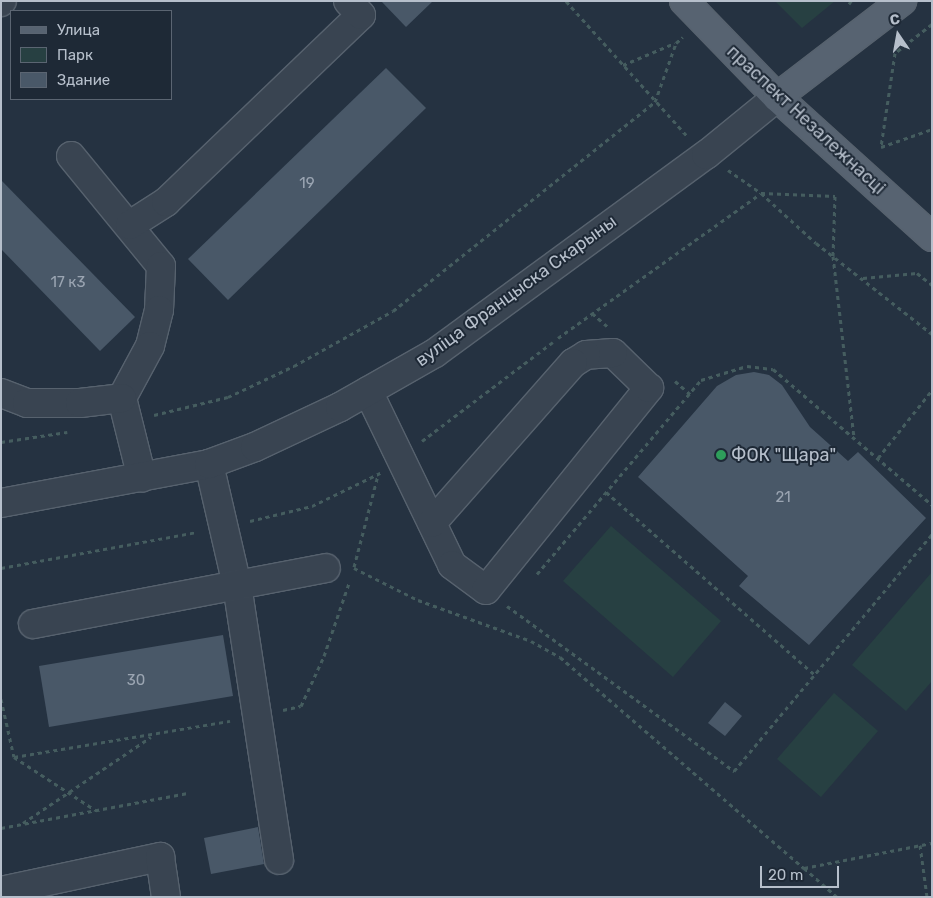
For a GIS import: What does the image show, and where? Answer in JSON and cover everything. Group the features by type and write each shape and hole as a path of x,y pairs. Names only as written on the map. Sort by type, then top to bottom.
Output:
{"main road":[{"path":"776,97 902,1"},
{"name":"праспект Незалежнасці","path":"693,11 776,97 932,237"}],"street":[{"path":"130,225 166,202 361,15 348,1"},
{"name":"вуліца Францыска Скарыны","path":"1,503 142,478 208,464 255,446 368,391 435,353 706,155 776,97"},
{"path":"71,156 130,225 161,266 159,310 150,346 124,410 142,478"},
{"path":"368,391 452,566 486,590 649,388 613,353 586,355 573,363 432,523"},
{"path":"1,393 27,403 80,402 124,410"},
{"path":"208,464 237,585 279,860"},
{"path":"33,624 326,568"},
{"path":"1,891 160,857 166,897"}],"path":[{"path":"566,1 655,102 706,155 761,193 833,256 932,334"},
{"path":"124,410 228,397 294,366 393,311 655,102 676,43 693,11"},
{"path":"932,24 895,53 881,147 932,129"},
{"path":"623,65 676,43"},
{"path":"761,193 835,196 833,256 854,438"},
{"path":"863,278 917,273 932,285"},
{"path":"533,578 701,380 724,371 747,366 773,368 932,505"},
{"path":"878,458 932,390"},
{"path":"1,442 69,432"},
{"path":"606,492 815,675"},
{"path":"515,600 509,607 734,771 932,534"},
{"path":"354,568 418,600 531,640 560,657 837,897"},
{"path":"1,699 14,757 96,810"},
{"path":"20,825 153,736"},
{"path":"1,828 188,793"},
{"path":"804,868 932,843"},
{"path":"920,845 927,897"}],"green space":[{"path":"775,1 835,1 802,28"},
{"path":"611,526 721,621 673,677 563,581"},
{"path":"932,572 932,681 906,711 852,665"},
{"path":"834,693 878,731 821,797 777,759"}],"building":[{"path":"381,1 433,1 406,27"},
{"path":"386,68 426,108 228,300 188,259"},
{"path":"1,180 135,317 100,351 1,249"},
{"path":"754,372 769,375 782,385 810,427 848,461 858,452 926,518 809,645 739,586 748,576 638,477 717,386 736,375"},
{"path":"223,635 233,696 49,727 39,666"},
{"path":"725,702 742,716 725,736 708,723"},
{"path":"258,827 264,864 211,874 204,838"}],"place":[{"name":"ФОК \"Щара\"","path":"721,455"}]}
